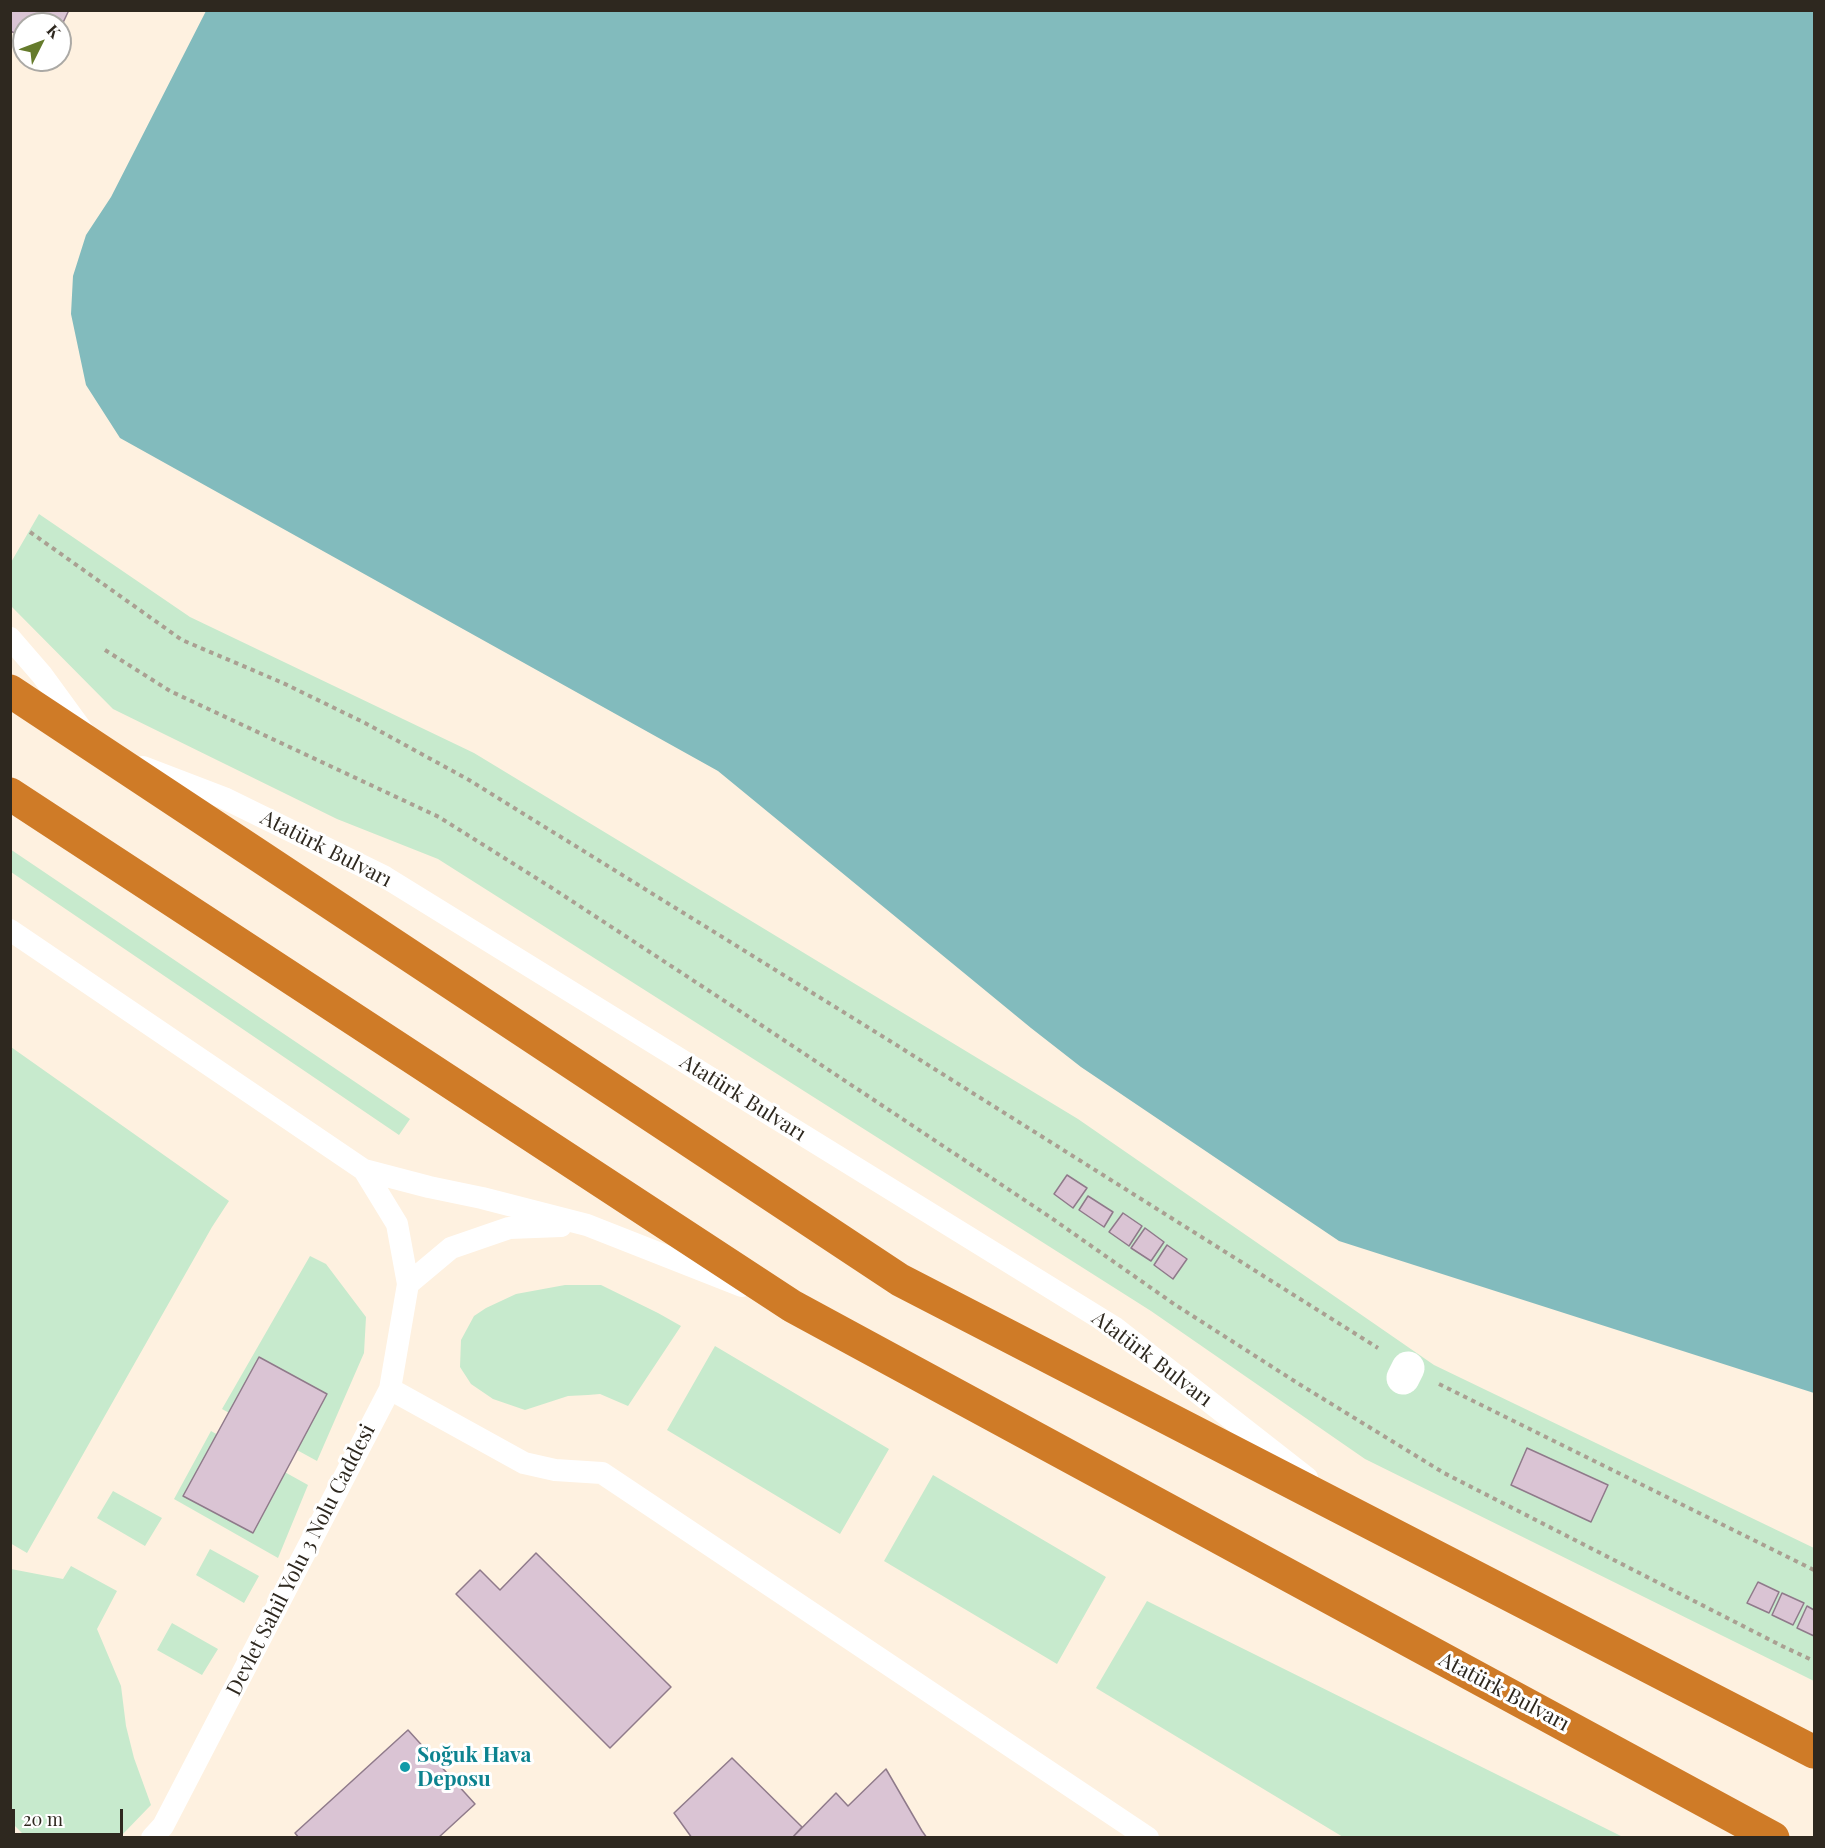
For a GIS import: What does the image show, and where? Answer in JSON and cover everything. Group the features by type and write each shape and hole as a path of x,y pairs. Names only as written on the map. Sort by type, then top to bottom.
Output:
{"highway":[{"name":"Atatürk Bulvarı","path":"10,691 900,1280 1815,1752"},
{"name":"Atatürk Bulvarı","path":"10,794 792,1306 1773,1838"},
{"path":"1459,1569 1815,1726"}],"lane":[{"name":"Atatürk Bulvarı","path":"10,638 42,675 95,748 224,798 385,878 1114,1327 1352,1513"},
{"name":"Atatürk Bulvarı","path":"10,930 364,1170 588,1225 792,1306"},
{"name":"Atatürk Bulvarı","path":"364,1170 397,1224 408,1284 451,1248 509,1228 588,1225"},
{"name":"Devlet Sahil Yolu 3 Nolu Caddesi","path":"157,1832 390,1389 408,1284"},
{"path":"390,1389 524,1463 555,1470 602,1473 1148,1838"}],"path":[{"path":"30,532 182,639 283,682 469,780 890,1041 1406,1373 1815,1570"},
{"path":"105,650 170,691 440,817 552,888 1050,1216 1174,1304 1444,1473 1815,1661"}],"green space":[{"path":"39,514 190,617 474,753 1078,1119 1434,1365 1814,1548 1814,1681 1365,1459 1151,1311 438,859 337,819 113,709 11,606 10,564"},
{"path":"10,849 410,1119 399,1135 11,872"},
{"path":"11,1047 229,1201 212,1227 27,1553 10,1543"},
{"path":"310,1256 326,1264 366,1317 364,1353 317,1461 222,1409"},
{"path":"565,1285 601,1285 681,1326 628,1406 600,1394 568,1396 525,1410 493,1399 471,1384 460,1367 461,1340 474,1316 516,1294"},
{"path":"715,1346 889,1449 840,1534 667,1430"},
{"path":"211,1431 308,1485 278,1558 174,1499"},
{"path":"933,1475 1106,1577 1057,1664 884,1561"},
{"path":"113,1491 162,1518 145,1546 97,1518"},
{"path":"210,1549 259,1576 244,1603 196,1575"},
{"path":"71,1566 117,1591 97,1629 121,1686 126,1726 134,1758 151,1805 120,1837 26,1837 11,1822 11,1569 63,1579"},
{"path":"1147,1601 1623,1837 1343,1837 1096,1688"},
{"path":"172,1623 218,1649 202,1675 157,1650"}],"water":[{"path":"206,11 1814,11 1814,1393 1339,1241 1081,1067 718,771 120,438 86,385 71,314 73,276 86,235 111,197"}],"building":[{"path":"10,10 69,10 68,12 12,12 12,32 10,31"},
{"path":"1067,1175 1087,1188 1073,1208 1054,1194"},
{"path":"1088,1196 1113,1212 1104,1227 1079,1210"},
{"path":"1123,1213 1142,1226 1129,1246 1109,1232"},
{"path":"1145,1228 1164,1242 1151,1261 1131,1248"},
{"path":"1167,1245 1187,1259 1173,1279 1154,1265"},
{"path":"259,1357 327,1394 253,1533 183,1496"},
{"path":"1527,1448 1608,1485 1591,1522 1511,1485"},
{"path":"536,1553 671,1687 610,1748 456,1594 480,1570 500,1590"},
{"path":"1758,1582 1779,1592 1769,1613 1747,1603"},
{"path":"1782,1593 1804,1603 1793,1625 1772,1615"},
{"path":"1807,1606 1814,1610 1814,1636 1797,1628"},
{"name":"Soğuk Hava Deposu","path":"408,1730 475,1804 438,1838 299,1838 295,1833"},
{"path":"732,1758 802,1827 792,1838 692,1838 674,1813"},
{"path":"886,1769 927,1838 792,1838 836,1793 848,1806"}],"place":[{"name":"Soğuk Hava Deposu","path":"405,1767"}]}
